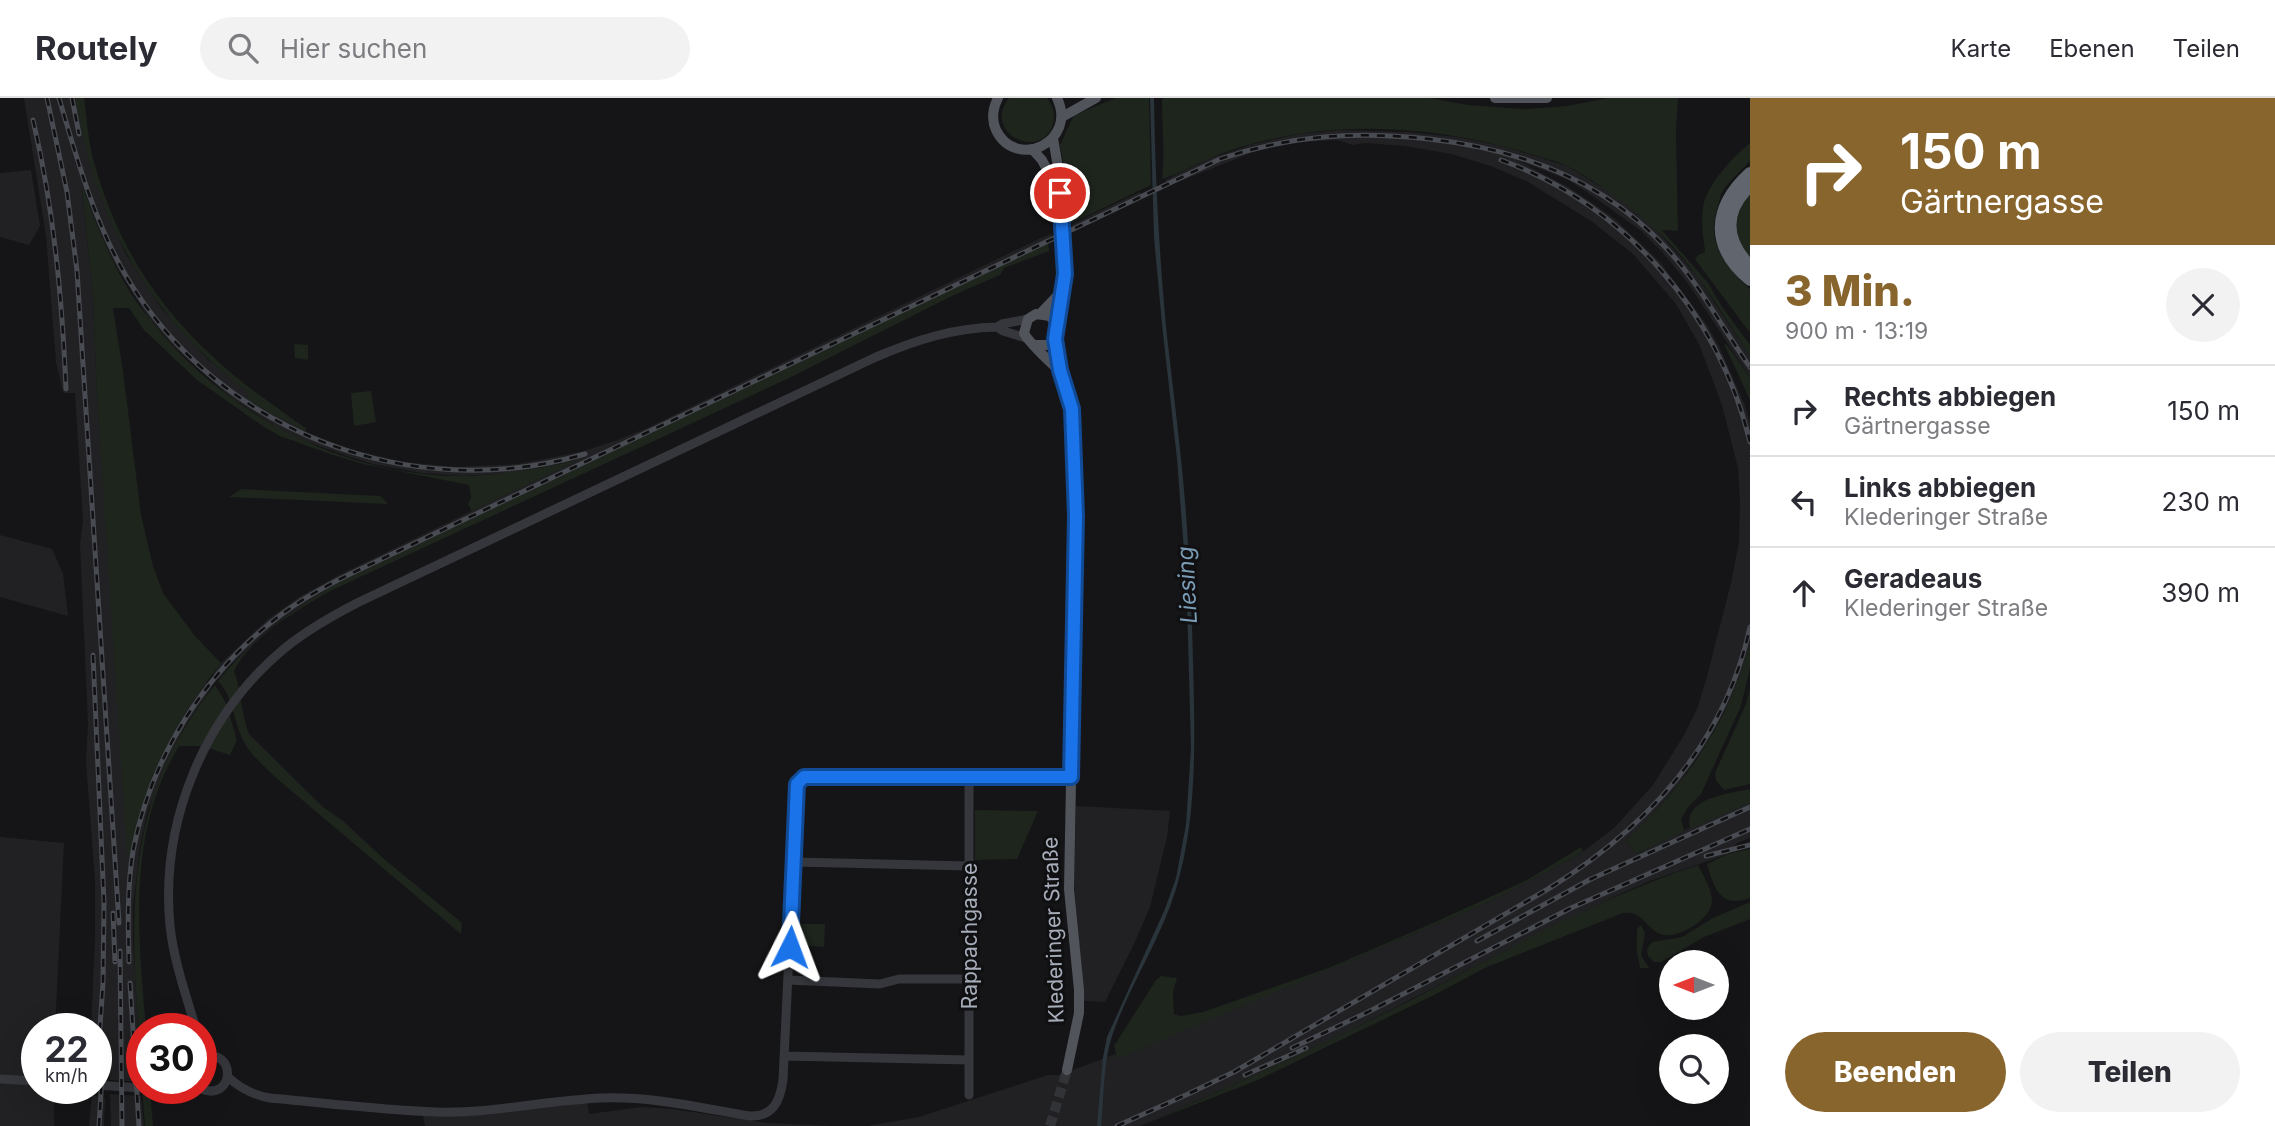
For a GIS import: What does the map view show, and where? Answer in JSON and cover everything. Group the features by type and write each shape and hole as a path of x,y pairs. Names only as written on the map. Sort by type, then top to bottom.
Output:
{"highway":[{"path":"1750,173 1737,185 1726,202 1721,221 1722,240 1730,258 1750,280"},
{"path":"1750,186 1735,205 1730,221 1731,238 1738,254 1750,266"}],"main road":[{"path":"998,98 993,117 998,134 1015,148 1032,149 1047,144 1058,130 1062,117 1057,98"},
{"path":"1062,117 1096,98"},
{"path":"1495,98 1547,98"},
{"path":"1029,341 1043,347 1055,339 1065,274 1060,180 1053,138"},
{"path":"1032,149 1042,160 1060,193"},
{"path":"1060,370 1054,368 1029,341 1024,328 1028,319 1041,313 1061,292"},
{"path":"1041,313 1050,316 1056,324"},
{"name":"Klederinger Straße","path":"1055,339 1060,370 1072,409 1076,516 1069,889 1079,990 1077,1023 1067,1070"}],"street":[{"path":"191,1013 180,978 170,928 170,874 176,827 192,775 217,726 241,693 286,647 357,603 876,357 942,333 997,327 1028,319"},
{"path":"997,327 1029,341"},
{"path":"217,1057 226,1065 228,1077 239,1088 270,1098 438,1112 622,1098 757,1116 768,1112 777,1104 783,1080 797,784 804,777 1071,777"},
{"name":"Rappachgasse","path":"969,777 969,1095"},
{"path":"794,862 970,866"},
{"path":"788,981 880,984 899,979 969,979"},
{"path":"784,1056 968,1060"},
{"path":"217,1090 228,1077"},
{"path":"0,1079 21,1080"}],"shaded area":[{"path":"24,98 75,98 91,163 107,212 127,256 162,309 207,359 250,393 246,398 306,432 350,449 403,462 456,467 518,464 580,452 615,441 1041,238 1051,234 1054,241 346,579 306,602 274,625 230,665 219,679 213,674 221,663 268,619 299,597 577,460 512,473 463,476 421,473 350,457 302,440 278,428 230,397 175,348 148,317 116,266 82,189 93,296 97,395 130,855 145,795 165,746 206,682 212,687 186,724 174,747 147,813 133,906 137,1013 126,1013 126,1081 112,1080 112,1013 92,1013 95,881 86,761 88,724 80,544 83,521 75,393 63,393 56,362 46,236"},
{"path":"75,98 84,98 92,154 120,233 157,294 204,348 262,397 306,428 306,432 246,399 249,393 183,333 156,299 132,264 96,185"},
{"path":"1009,98 1047,98 1054,117 1047,135 1038,141 1027,142 1016,139 1008,132 1003,123 1002,111"},
{"path":"1116,98 1149,98 1151,185 1070,224 1070,184 1067,183 1060,145 1074,115"},
{"path":"1164,98 1430,98 1468,105 1525,109 1567,106 1608,98 1678,98 1678,231 1662,230 1708,283 1750,345 1750,356 1707,290 1669,243 1625,203 1565,165 1503,146 1439,134 1406,130 1341,130 1252,144 1162,179"},
{"path":"1338,130 1408,132 1457,137 1503,146 1567,166 1618,197 1655,228 1697,276 1750,356 1750,377 1687,282 1640,230 1566,179 1517,160 1568,187 1615,219 1661,263 1707,325 1744,403 1750,422 1750,643 1747,657 1732,698 1706,745 1678,785 1645,823 1626,840 1636,854 1703,821 1750,803 1750,838 1737,843 1728,854 1622,893 1314,1049 1140,1126 867,1126 919,1117 1048,1075 1060,1075 1115,1054 1117,1058 1494,900 1577,856 1614,828 1653,785 1697,709 1731,583 1739,542 1740,501 1738,468 1722,405 1699,344 1676,304 1633,254 1591,221 1528,182 1491,166 1451,154 1405,146 1364,143 1353,145 1337,140 1300,142 1256,151 1168,186 1165,180 1211,158 1254,144 1298,134"},
{"path":"1750,143 1750,161 1722,193 1714,221 1714,233 1720,254 1750,289 1750,333 1695,259 1705,252 1702,213 1705,198 1715,180"},
{"path":"31,170 40,226 29,245 0,237 0,173"},
{"path":"82,189 127,288 148,317 178,351 212,383 249,410 289,433 331,452 375,466 420,474 495,474 581,459 472,511 468,504 471,498 469,485 363,464 280,436 264,427 197,380 144,330 129,308 113,308 141,515 153,566 163,593 195,636 221,663 188,708 163,753 144,801 130,856 127,855 93,296"},
{"path":"1140,192 1143,198 1075,231 1072,224"},
{"path":"1750,192 1750,262 1735,240 1737,209"},
{"path":"1048,243 1049,251 1004,268 1000,275 954,295 787,379 330,591 272,628 277,624 346,579"},
{"path":"294,344 308,345 308,360 295,358"},
{"path":"1724,344 1750,377 1750,400"},
{"path":"371,391 376,422 354,426 351,393"},
{"path":"241,489 381,496 388,504 229,497"},
{"path":"0,535 52,549 63,573 68,616 0,597"},
{"path":"261,637 234,671 249,734 323,807 462,923 461,934 257,759 245,744 230,701 218,681"},
{"path":"1750,643 1750,668 1741,706 1701,794 1681,819 1684,831 1636,854 1626,840 1667,798 1703,750 1731,699"},
{"path":"215,685 226,703 237,740 230,755 202,746 179,746 162,779 151,813 140,884 140,957 145,1013 138,1013 134,924 137,874 145,826 160,778 183,731"},
{"path":"1750,689 1750,784 1724,790 1716,781 1715,773"},
{"path":"1750,789 1750,803 1690,828 1693,810 1700,803 1720,795"},
{"path":"1076,806 1170,811 1167,837 1150,907 1105,1002 1084,1001 1074,884"},
{"path":"975,810 1038,811 1017,859 975,860"},
{"path":"0,837 64,843 56,1013 21,1013 21,1104 54,1104 54,1126 0,1126"},
{"path":"1581,847 1583,851 1577,856 1494,900 1117,1059 1114,1046 1161,976 1177,978 1173,992 1174,1014 1181,1016 1203,1012 1331,967 1433,923 1527,880"},
{"path":"1750,849 1750,898 1732,901 1720,894 1712,881 1707,864 1728,854"},
{"path":"1698,865 1709,887 1712,901 1706,915 1692,927 1675,934 1660,934 1639,916 1623,913 1487,967 1258,1080 1140,1126 1347,1032 1589,909"},
{"path":"1750,902 1750,919 1704,937 1682,950 1659,950 1659,962 1654,962 1648,956 1647,949 1652,942 1682,937 1713,918"},
{"path":"795,924 825,924 824,947 795,945"},
{"path":"1641,925 1645,933 1641,955 1649,968 1640,968 1637,952 1637,929"},
{"path":"112,1094 126,1095 126,1104 142,1104 144,1126 111,1126"},
{"path":"587,1101 589,1114 641,1107 768,1123 832,1126 425,1126 423,1116 453,1116"},
{"path":"91,1104 105,1104 104,1126 89,1126"},
{"path":"143,1104 151,1104 153,1126 145,1126"}],"water":[{"name":"Liesing","path":"1150,98 1154,98 1166,327 1192,563 1189,565 1194,704 1193,774 1187,844 1176,889 1162,927 1112,1036 1105,1069 1101,1126 1097,1126 1107,1037 1165,909 1176,878 1186,825 1191,748 1186,565 1182,565 1181,554 1184,550 1177,459 1154,237"}],"tunnel":[{"path":"1050,1126 1067,1070"}],"railway":[{"path":"47,98 67,192 77,271 119,923"},
{"path":"59,98 95,212 126,276 165,331 213,377 266,415 326,443 388,461 453,470 519,467 585,454"},
{"path":"72,98 79,134"},
{"path":"33,120 56,254 66,389"},
{"path":"129,962 128,906 131,865 141,816 153,782 185,719 206,689 254,637 282,614 346,576 1220,159 1298,140 1375,135 1463,144 1528,160 1559,172 1617,205 1668,250 1701,293 1750,367"},
{"path":"1501,160 1546,180 1588,205 1626,235 1660,270 1690,308 1715,350 1735,395 1750,442"},
{"path":"1190,1093 1234,1072 1548,889 1618,839 1677,779 1701,745 1722,708 1738,669 1750,627"},
{"path":"93,655 104,903 101,1013"},
{"path":"1477,941 1591,879 1750,807"},
{"path":"1292,1048 1571,908 1750,829"},
{"path":"1706,856 1750,845"},
{"path":"113,913 115,962"},
{"path":"120,951 122,1126"},
{"path":"130,983 139,1126"},
{"path":"1245,1075 1306,1048"},
{"path":"1117,1126 1197,1090"},
{"path":"99,1126 100,1104"}],"route":[{"path":"790,947 797,784 804,777 1071,777 1076,516 1072,409 1060,370 1055,339 1065,274 1060,193"}]}
